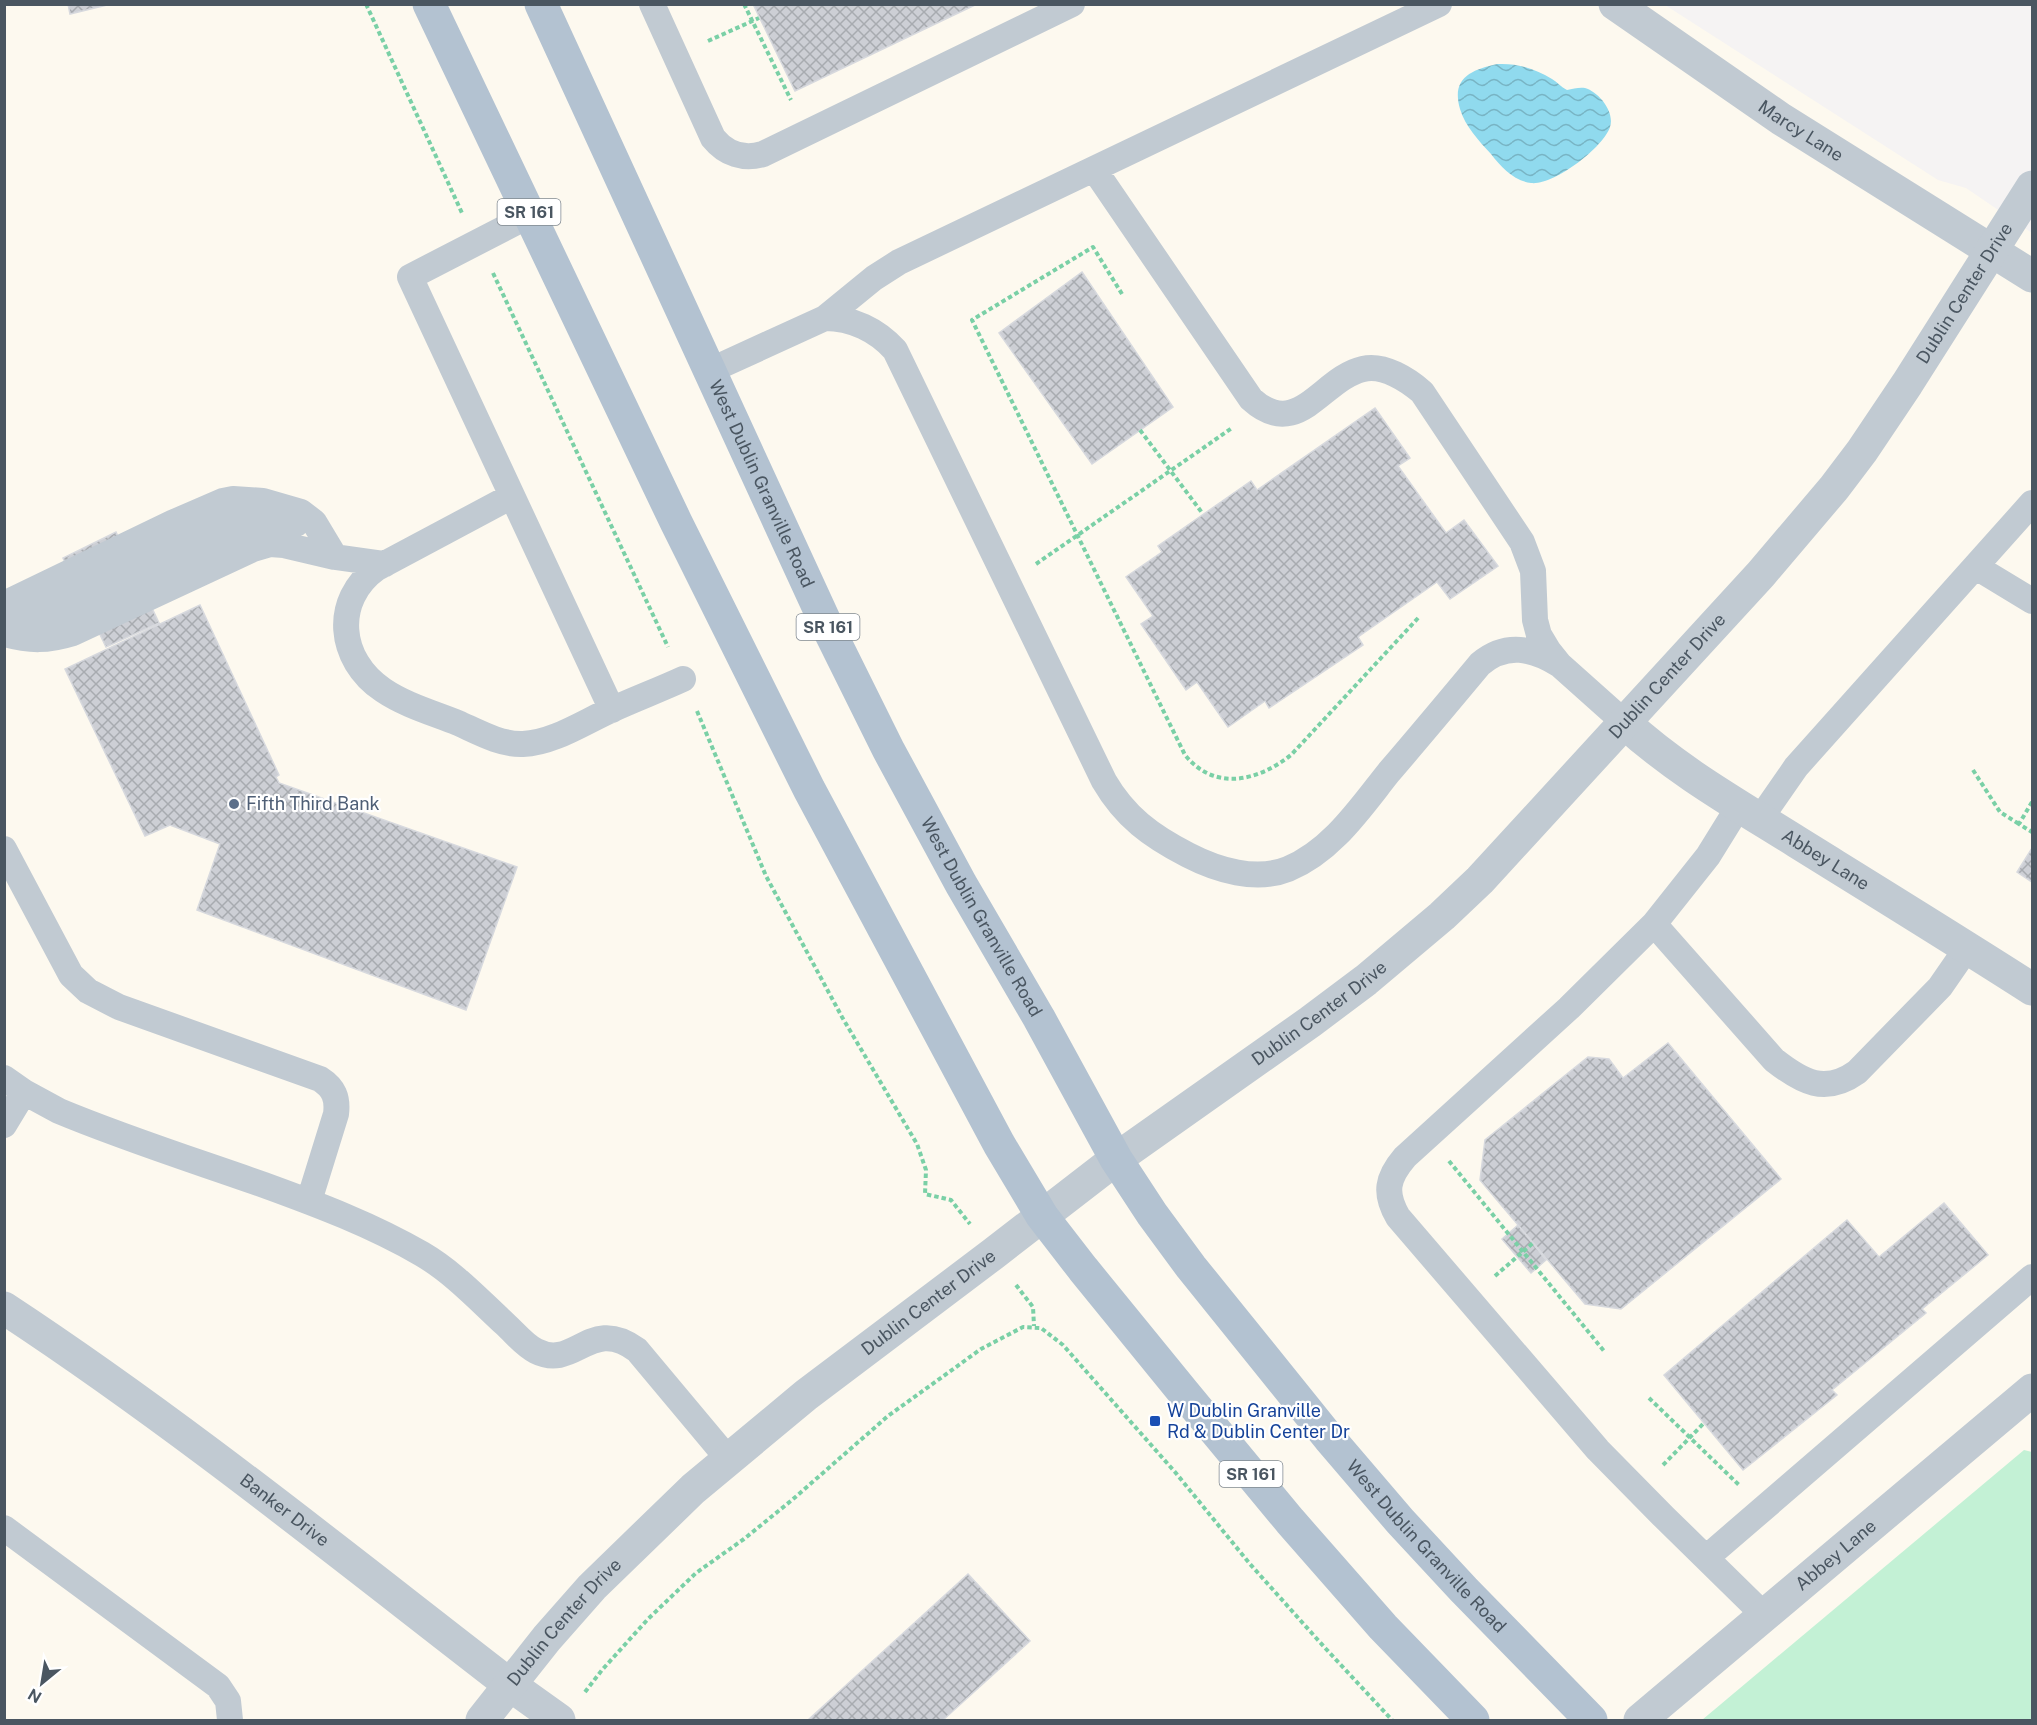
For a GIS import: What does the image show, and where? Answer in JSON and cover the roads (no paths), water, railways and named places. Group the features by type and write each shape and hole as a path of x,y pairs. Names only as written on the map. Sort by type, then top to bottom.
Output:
{"main road":[{"name":"SR 161","path":"429,4 676,522 809,789 999,1144 1042,1216 1290,1521 1383,1627 1473,1720"},
{"name":"West Dublin Granville Road","path":"541,4 827,626 888,749 961,884 1039,1018 1116,1159 1152,1214 1191,1267 1336,1446 1456,1582 1591,1720"}],"street":[{"name":"Marcy Lane","path":"1615,4 1781,118 2032,276"},
{"name":"Dublin Center Drive","path":"482,1720 592,1587 693,1490 806,1395 1116,1159 1310,1022 1417,938 1479,880 1761,574 1834,488 1907,384 2032,187"},
{"name":"Abbey Lane","path":"1625,723 1676,764 1750,813 2032,989"},
{"name":"Banker Drive","path":"4,1308 99,1372 170,1424 510,1685 560,1720"},
{"name":"Abbey Lane","path":"1640,1720 2029,1400"}],"lane":[{"path":"652,4 713,138 729,152 750,157 763,154 1072,4"},
{"path":"709,371 825,318 874,278 899,262 1439,4"},
{"path":"1094,169 1251,399 1262,407 1281,414 1292,414 1352,373 1365,368 1389,372 1414,385 1430,403 1522,542 1533,571 1534,612 1539,635 1560,665"},
{"path":"530,215 410,277 612,710"},
{"path":"825,318 837,318 862,326 885,340 895,350 1104,781 1116,802 1132,818 1175,849 1208,864 1248,874 1272,874 1309,858 1342,829 1480,664 1498,652 1521,650 1547,656 1625,723"},
{"path":"512,496 368,574 356,589 348,607 346,624 354,656 369,678 383,690 404,701 501,741 516,744 542,741 612,710 678,668"},
{"path":"4,604 172,523 223,501 233,499 263,501 301,512 314,522 336,556"},
{"path":"1765,1616 1598,1450 1398,1217 1390,1200 1389,1190 1393,1172 1405,1157 1569,1008 1654,924 1708,856 1796,767 2032,504"},
{"path":"4,617 28,613 217,522 237,518 296,524 308,530 336,556"},
{"path":"4,624 35,624 66,615 207,550 238,537 261,531 278,532 305,539 336,556"},
{"path":"4,634 44,640 73,633 253,549 270,544 385,564"},
{"path":"1976,567 2032,601"},
{"path":"4,849 65,966 79,985 119,1007 320,1079 331,1088 337,1100 336,1114 309,1201"},
{"path":"1654,924 1774,1060 1796,1075 1818,1085 1831,1085 1845,1081 1857,1072 1940,987 1967,948"},
{"path":"4,1125 14,1085 59,1112 309,1201 360,1222 423,1255 453,1277 525,1344 536,1351 549,1355 563,1354 600,1338 620,1339 637,1350 729,1460"},
{"path":"1706,1558 2032,1277"},
{"path":"4,1528 218,1686 228,1701 230,1720"}],"water":[{"path":"1497,64 1512,64 1532,69 1567,90 1585,88 1596,94 1605,103 1610,115 1610,127 1605,136 1588,155 1552,178 1531,183 1508,173 1465,121 1458,98 1458,90 1465,77 1479,69"}],"place":[{"name":"Fifth Third Bank","path":"234,804"},
{"name":"W Dublin Granville Rd & Dublin Center Dr","path":"1155,1421"}]}
